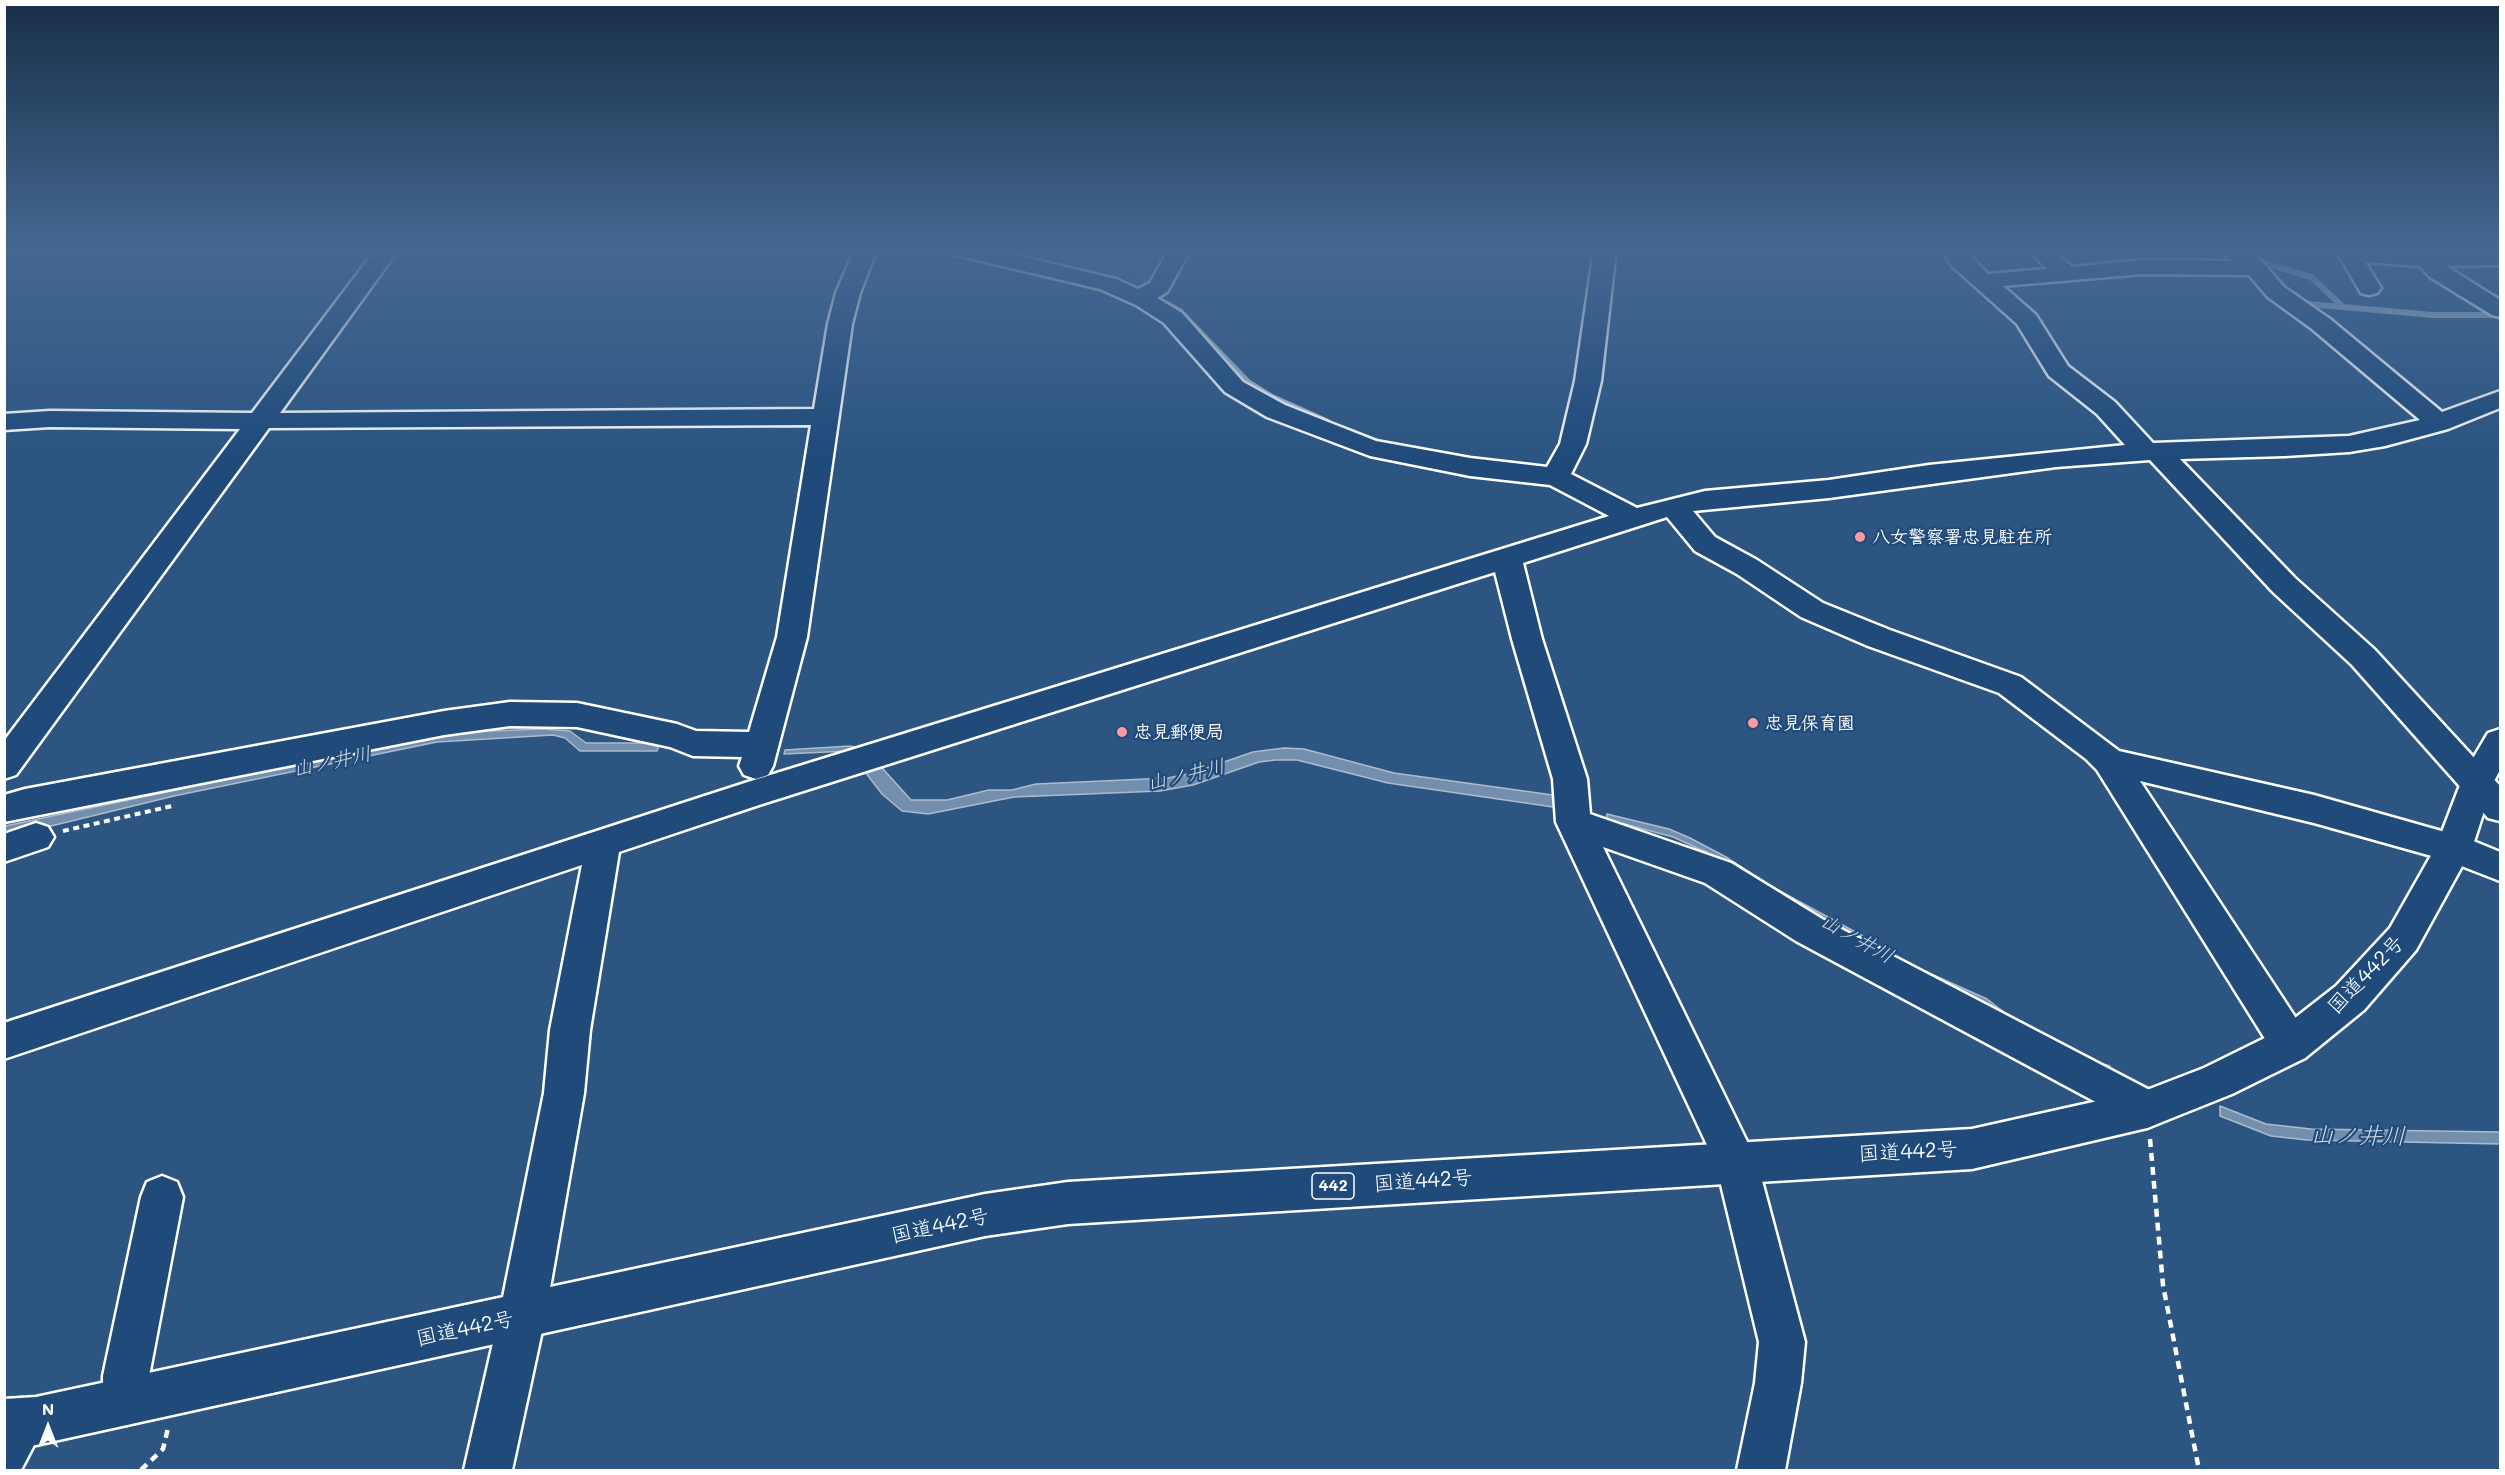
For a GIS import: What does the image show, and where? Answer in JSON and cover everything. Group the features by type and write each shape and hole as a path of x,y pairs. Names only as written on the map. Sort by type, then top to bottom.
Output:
{"main road":[{"path":"4,766 318,318"},
{"path":"247,421 332,318"},
{"path":"751,794 760,745 792,637 842,318"},
{"path":"1173,318 1234,387 1276,411 1370,448 1470,467 1556,477 1633,517"},
{"path":"1556,477 1573,444 1588,381 1596,318"},
{"path":"2025,318 2058,370 2106,408 2284,585 2364,657 2489,794"},
{"path":"2312,318 2439,423"},
{"path":"4,1041 751,794 1673,506 1705,500 1829,489 2004,464 2151,451 2349,444 2385,438 2439,423 2500,399"},
{"path":"2471,410 2500,426"},
{"path":"4,422 50,419 247,421 826,417"},
{"path":"1673,506 1705,544 1747,567 1812,610 1879,638 2010,685 2109,760 2291,1045"},
{"path":"1507,559 1527,639 1570,779 1573,822 1736,1162 1782,1342 1778,1383 1761,1470"},
{"path":"4,810 25,803 421,728 510,714 577,715 677,736 693,743 760,745"},
{"name":"国道442号","path":"10,1433 127,1401 985,1215 1068,1203 1972,1149 2147,1109 2218,1081 2291,1045 2350,998 2403,939 2454,849 2489,794 2500,742"},
{"path":"2109,760 2314,809 2454,849 2500,867"},
{"path":"1573,822 1718,873 1809,930 2147,1109"},
{"path":"488,1470 522,1317 564,1093 570,1030 603,844"},
{"path":"127,1401 126,1376 162,1197"}],"path":[{"path":"20,842 172,806"},
{"path":"2147,1109 2163,1285 2199,1470"},
{"path":"141,1470 164,1449 169,1422"}],"water":[{"name":"山ノ井川","path":"542,729 570,731 586,743 660,743 657,751 580,751 565,738 553,735 437,742 174,796 51,826 5,833 5,826 380,747 464,732"},
{"name":"山ノ井川","path":"850,746 866,750 911,800 947,800 989,790 1012,790 1036,784 1168,778 1192,773 1253,752 1284,748 1304,749 1394,773 1560,796 1560,808 1388,783 1297,760 1275,760 1259,762 1193,785 1160,791 1014,797 928,814 902,811 882,794 849,751 784,754 785,750"},
{"path":"1607,814 1669,829 1690,838 1726,857 1767,884 1872,941 1900,960 1987,999 2031,1033 2064,1053 2110,1066 2100,1075 1706,852 1673,837 1606,819"},
{"name":"山ノ井川","path":"2220,1106 2266,1124 2311,1129 2500,1132 2500,1144 2307,1140 2271,1136 2220,1116"}],"waterway":[{"path":"1187,318 1248,382 1272,397 1328,422"},
{"path":"1342,428 1378,442"}],"place":[{"name":"八女警察署忠見駐在所","path":"1860,537"},
{"name":"忠見保育園","path":"1753,723"},
{"name":"忠見郵便局","path":"1122,732"}]}
